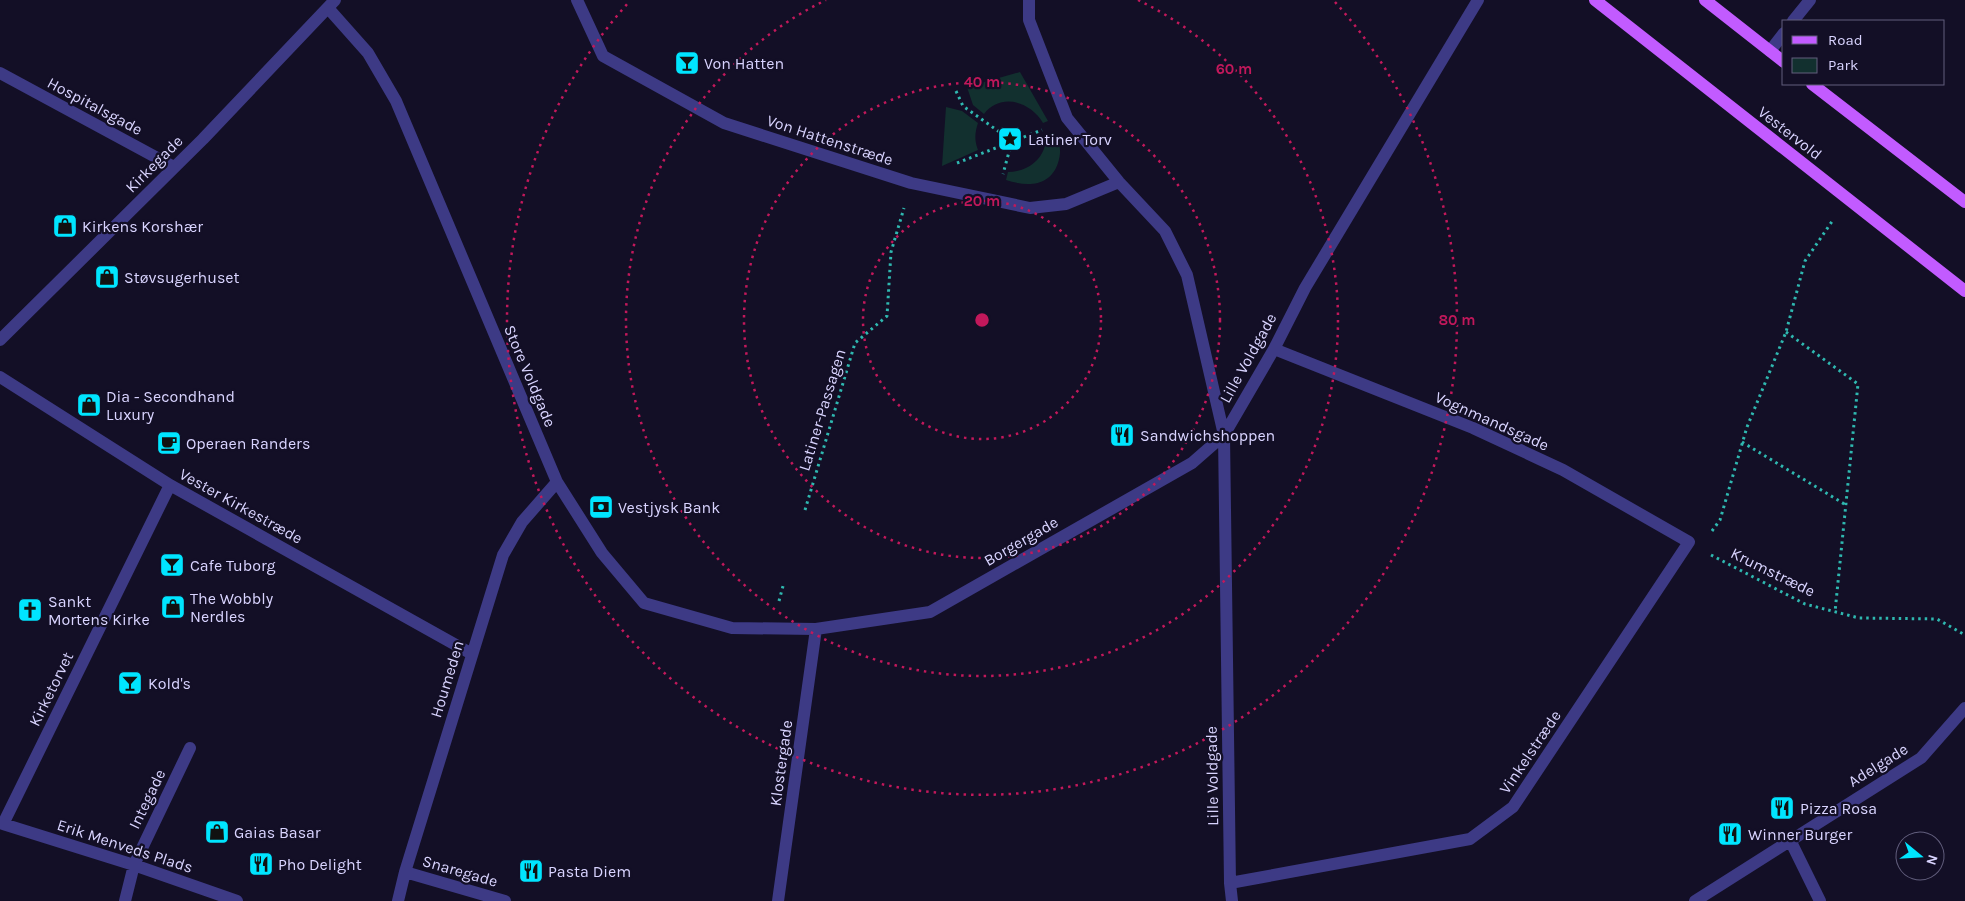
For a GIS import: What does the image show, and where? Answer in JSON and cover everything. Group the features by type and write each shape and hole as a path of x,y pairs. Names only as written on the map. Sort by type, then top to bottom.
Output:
{"main road":[{"name":"Vestervold","path":"1595,0 1965,291"},
{"path":"1705,0 1782,60"},
{"path":"1813,85 1965,202"}],"street":[{"name":"Von Hattenstræde","path":"577,0 603,56 734,126 910,183 1030,208 1066,204 1119,182"},
{"path":"1028,0 1029,20 1067,118 1119,182 1165,231 1187,275 1224,435"},
{"name":"Lille Voldgade","path":"1232,901 1230,882 1224,435 1274,349 1306,288 1478,0"},
{"path":"1794,20 1810,0"},
{"name":"Kirkegade","path":"0,340 174,167 331,4"},
{"name":"Store Voldgade","path":"331,4 368,53 396,101 557,482 602,553 644,603 732,628 816,629"},
{"path":"1770,51 1782,36"},
{"name":"Hospitalsgade","path":"0,73 174,167"},
{"name":"Vognmandsgade","path":"1274,349 1473,428 1563,470 1689,542"},
{"name":"Vester Kirkestræde","path":"0,377 170,485 472,654"},
{"name":"Borgergade","path":"816,629 930,612 1192,463 1224,435"},
{"name":"Houmeden","path":"398,901 405,872 503,555 522,522 557,482"},
{"name":"Kirketorvet","path":"2,823 170,485"},
{"name":"Vinkelstræde","path":"1230,882 1470,838 1513,807 1689,542"},
{"name":"Klostergade","path":"778,901 816,629"},
{"name":"Adelgade","path":"1695,901 1921,758 1965,708"},
{"name":"Integade","path":"126,901 134,865 190,748"},
{"name":"Erik Menveds Plads","path":"2,823 134,865 237,901"},
{"path":"1790,840 1820,901"},
{"name":"Snaregade","path":"405,872 505,901"}],"path":[{"path":"956,91 964,106 1012,141"},
{"path":"952,166 1045,129"},
{"path":"996,201 1012,141"},
{"name":"Latiner-Passagen","path":"805,510 855,343 888,316 891,252 910,183"},
{"path":"1701,549 1720,520 1742,442 1786,332 1805,261 1847,199"},
{"path":"1786,332 1858,384 1835,612"},
{"path":"1742,442 1846,505"},
{"name":"Krumstræde","path":"1689,542 1805,604 1859,618 1937,619 1965,635"}],"green space":[{"path":"1020,72 1048,121 1043,123 1031,110 1015,102 999,103 991,107 984,114 973,105 967,87"},
{"path":"946,107 962,111 978,123 975,136 978,150 942,166"},
{"path":"1054,133 1059,144 1060,154 1058,163 1049,177 1044,181 1030,184 1006,180 1008,172 1023,169 1035,162 1043,150 1046,135"}],"place":[{"name":"Von Hatten","path":"687,63"},
{"name":"Latiner Torv","path":"1010,139"},
{"name":"Kirkens Korshær","path":"65,226"},
{"name":"Støvsugerhuset","path":"107,277"},
{"name":"Dia - Secondhand Luxury","path":"89,405"},
{"name":"Sandwichshoppen","path":"1122,435"},
{"name":"Operaen Randers","path":"169,443"},
{"name":"Vestjysk Bank","path":"601,507"},
{"name":"Cafe Tuborg","path":"172,565"},
{"name":"The Wobbly Nerdles","path":"173,607"},
{"name":"Sankt Mortens Kirke","path":"30,610"},
{"name":"Kold's","path":"130,683"},
{"name":"Pizza Rosa","path":"1782,808"},
{"name":"Gaias Basar","path":"217,832"},
{"name":"Winner Burger","path":"1730,834"},
{"name":"Pho Delight","path":"261,864"},
{"name":"Pasta Diem","path":"531,871"}]}
